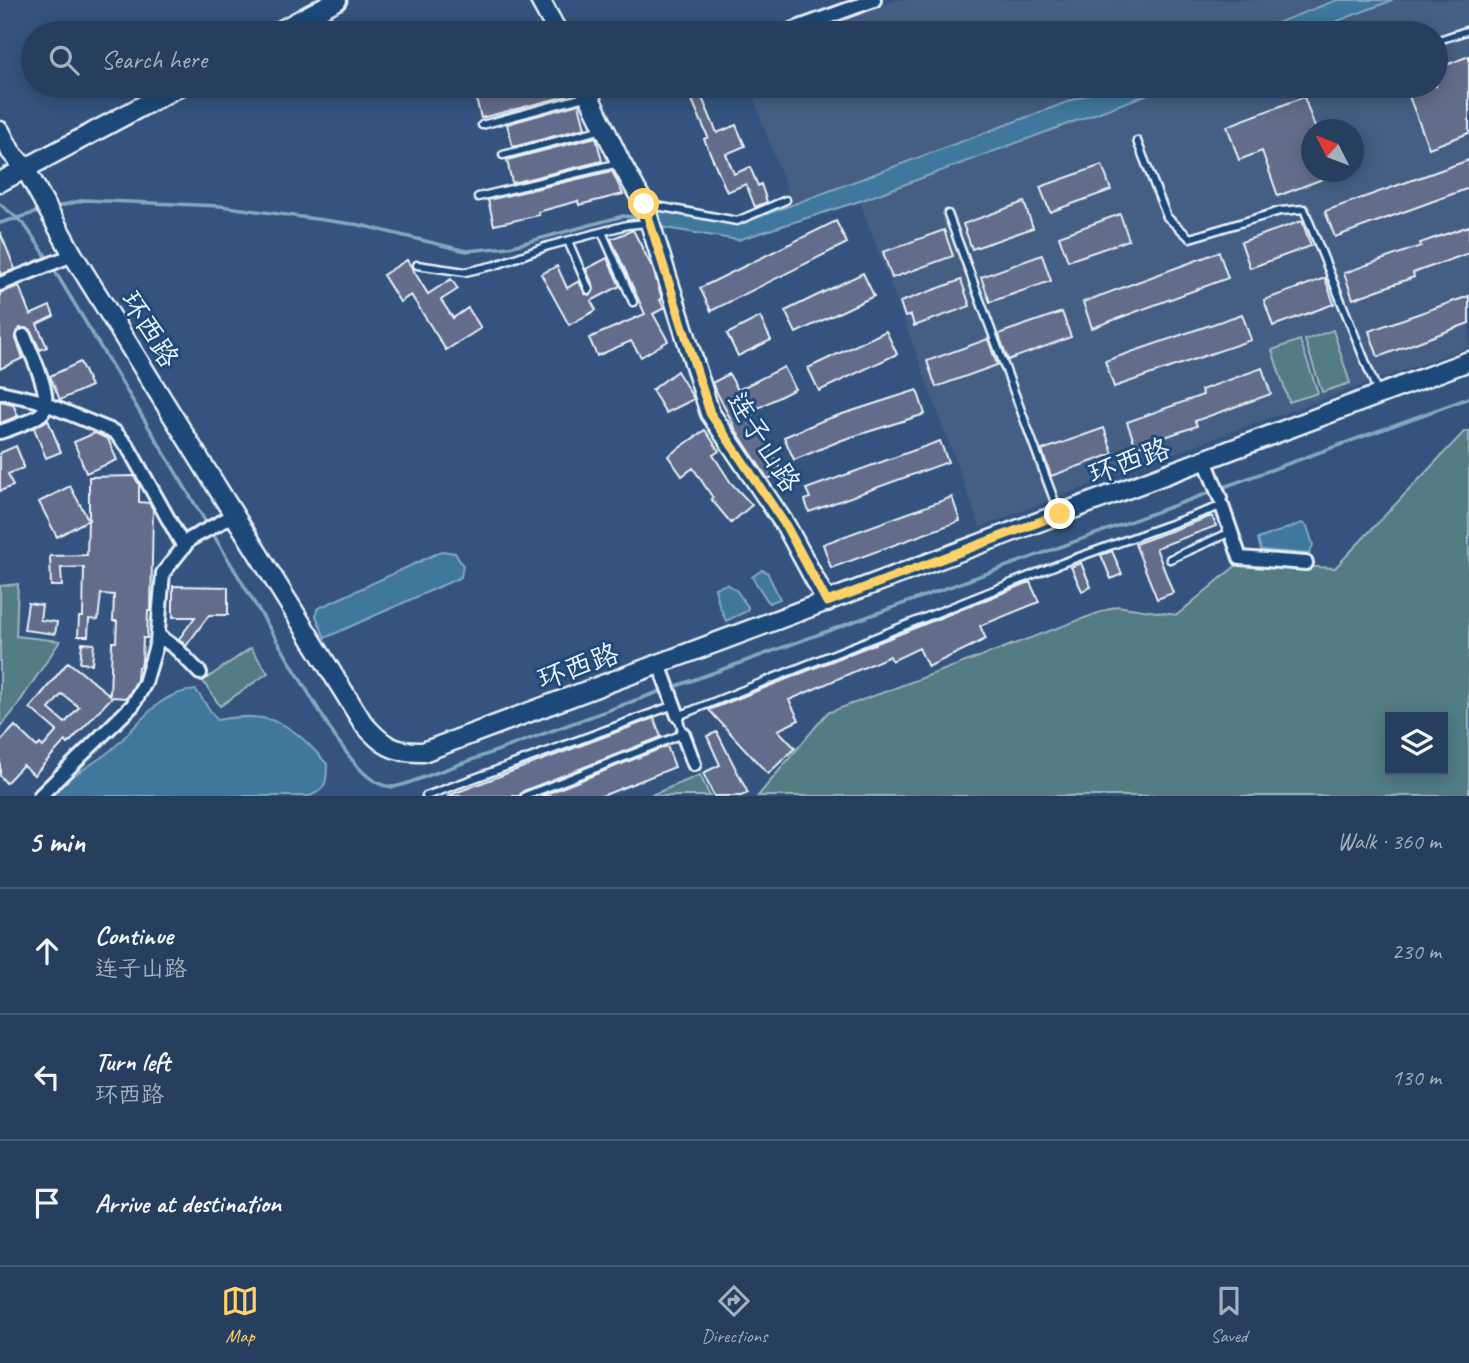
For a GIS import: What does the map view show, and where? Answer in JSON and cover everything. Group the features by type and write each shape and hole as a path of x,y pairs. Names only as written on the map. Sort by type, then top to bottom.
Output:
{"street":[{"path":"298,21 337,0"},
{"path":"540,0 551,21"},
{"path":"816,21 874,0"},
{"path":"0,182 157,98"},
{"path":"589,98 644,204"},
{"name":"环西路","path":"0,131 48,209 65,257 234,515 363,723 379,741 403,752 424,752 662,673 827,602 1469,361"},
{"name":"连子山路","path":"644,204 710,413 786,526 827,602"},
{"path":"0,284 65,257"},
{"path":"0,432 42,414 47,404 46,394 24,335"},
{"path":"0,392 47,404 115,432 128,447 187,543"},
{"path":"1205,460 1240,558 1306,563"},
{"path":"40,796 133,705 145,683 158,635 163,573 187,543 234,515"},
{"path":"158,635 177,649 200,673"},
{"path":"662,673 674,706"},
{"path":"683,734 694,764"}],"lane":[{"path":"1448,37 1469,30"},
{"path":"482,125 565,98"},
{"path":"503,155 604,129"},
{"path":"1137,141 1167,217 1190,238 1280,211 1304,209 1379,395"},
{"path":"478,197 621,163"},
{"path":"644,204 737,221 786,200"},
{"path":"948,214 1060,514"},
{"path":"417,265 465,272 496,265 548,246 649,222"},
{"path":"602,232 633,302"},
{"path":"568,241 589,290"},
{"path":"426,796 1062,564 1221,502"},
{"path":"1170,559 1231,532"},
{"path":"525,796 683,734 674,706"}],"shaded area":[{"path":"897,0 1337,0 1282,21 838,21"},
{"path":"1337,0 1393,0 1338,21 1282,21"},
{"path":"1393,0 1469,0 1469,347 1209,440 980,527 860,201 1138,98 1448,98 1448,21 1338,21"},
{"path":"753,98 1078,98 793,205"},
{"path":"1078,98 1138,98 860,201 738,240 660,227 652,204 738,225"},
{"path":"1302,523 1307,526 1313,545 1309,554 1261,550 1258,539"},
{"path":"442,551 455,553 463,566 461,577 325,638 316,616 317,609"},
{"path":"762,570 767,572 780,599 769,603 752,577"},
{"path":"727,584 736,590 748,607 747,611 726,621 715,588"},
{"path":"196,690 217,720 252,717 279,723 291,729 327,764 323,787 310,796 44,796 46,792 106,754 157,705 181,692"}],"green space":[{"path":"1333,330 1350,383 1322,392 1305,340"},
{"path":"1300,340 1318,393 1289,402 1272,350"},
{"path":"1469,431 1469,796 758,796 827,713 1117,606 1177,615 1239,563 1335,568 1464,432"},
{"path":"18,584 16,636 60,641 0,727 0,586"},
{"path":"251,648 268,673 220,706 203,681"},
{"path":"700,775 710,796 649,796"}],"building":[{"path":"1469,56 1469,133 1429,148 1410,98 1448,98 1448,64"},
{"path":"476,98 559,98 481,118"},
{"path":"691,98 702,98 717,133 736,125 745,146 726,154 734,174 750,167 758,186 761,184 767,202 755,207 746,184 727,192 704,139 708,137"},
{"path":"1304,98 1312,119 1301,119 1301,182 1315,182 1278,196 1262,151 1239,160 1227,126"},
{"path":"579,104 585,128 513,147 507,124"},
{"path":"596,137 602,161 512,183 507,160"},
{"path":"1469,160 1469,188 1335,237 1325,211"},
{"path":"1102,165 1111,190 1050,212 1040,187"},
{"path":"612,171 623,194 579,205 578,201 538,212 539,215 494,225 488,200"},
{"path":"1024,202 1033,228 972,249 963,224"},
{"path":"1120,214 1129,240 1068,261 1059,236"},
{"path":"836,221 847,243 711,311 700,288"},
{"path":"1302,221 1311,246 1250,268 1241,242"},
{"path":"1469,226 1469,253 1353,299 1344,273"},
{"path":"633,230 653,269 664,308 653,314 668,341 641,357 631,341 597,356 589,338 645,314 611,239"},
{"path":"944,230 953,256 892,278 883,252"},
{"path":"0,232 15,269 0,275"},
{"path":"1219,252 1228,278 1092,328 1083,302"},
{"path":"1042,255 1051,281 990,302 981,277"},
{"path":"607,258 620,286 591,301 596,310 569,325 541,274 557,266 567,288 579,281 585,294 591,295 594,288 586,269"},
{"path":"407,260 428,294 451,279 458,289 441,300 453,318 468,308 481,328 446,350 411,295 400,302 383,275"},
{"path":"863,273 874,296 796,333 785,311"},
{"path":"1325,278 1334,304 1273,326 1264,300"},
{"path":"961,280 970,306 914,326 911,315 905,317 900,302"},
{"path":"19,286 30,315 50,306 54,316 37,324 47,347 40,350 30,329 20,328 15,336 23,358 0,369 0,293"},
{"path":"1469,296 1469,323 1378,357 1369,331"},
{"path":"1062,312 1071,337 1008,360 999,335 1001,333"},
{"path":"1242,314 1251,340 1114,387 1105,361"},
{"path":"760,317 771,340 738,356 727,334"},
{"path":"886,331 897,354 819,391 808,368"},
{"path":"988,339 997,365 936,387 927,361"},
{"path":"80,362 91,386 60,400 50,376"},
{"path":"784,367 795,389 750,412 782,472 768,479 737,432 712,383 729,374 738,390"},
{"path":"1262,368 1271,394 1195,421 1197,426 1136,447 1127,422 1203,395 1201,390"},
{"path":"677,371 694,399 666,413 652,390"},
{"path":"917,390 925,414 842,440 794,460 784,437 824,420"},
{"path":"0,401 13,404 18,416 0,423"},
{"path":"48,420 61,452 46,458 34,428"},
{"path":"1104,428 1113,454 1051,476 1042,450"},
{"path":"705,430 719,451 713,455 731,483 752,505 731,523 711,499 713,498 693,468 682,476 668,456"},
{"path":"95,433 108,439 117,460 86,473 74,442"},
{"path":"940,441 948,462 809,512 805,500 810,498 806,489"},
{"path":"16,446 23,468 8,474 13,486 0,491 0,453"},
{"path":"134,476 139,484 139,502 149,503 153,509 151,611 148,611 147,638 143,638 141,667 138,667 137,680 127,698 112,697 68,744 65,741 34,775 23,765 6,783 0,776 0,742 15,726 37,747 40,744 43,747 57,731 30,708 68,662 110,695 112,642 116,642 117,621 113,621 114,595 101,594 98,620 89,619 88,636 78,636 79,617 83,617 84,567 61,568 62,586 51,586 50,556 87,555 88,520 57,537 39,502 70,486 89,521 89,477","holes":["62,694 79,707 65,723 49,709"]},
{"path":"952,497 960,521 831,568 823,544"},
{"path":"1212,516 1216,526 1156,548 1173,593 1157,599 1135,544"},
{"path":"1112,551 1122,574 1111,579 1101,555"},
{"path":"1081,563 1091,587 1082,591 1071,567"},
{"path":"1030,582 1039,602 980,626 986,639 928,667 919,648 892,661 890,656 789,700 799,720 778,730 795,748 768,774 709,710"},
{"path":"173,586 228,587 228,615 209,615 186,646 179,639 195,617 173,617"},
{"path":"28,603 42,605 40,620 57,622 55,634 24,630"},
{"path":"82,643 94,644 92,664 80,663"},
{"path":"654,718 661,737 523,791 519,796 447,796"},
{"path":"717,732 748,793 741,796 714,796 703,773 720,765 707,736"},
{"path":"667,746 675,767 602,796 541,796"}],"waterway":[{"path":"52,208 84,200 220,206 360,225 466,251 509,247 623,216 643,218"},
{"path":"0,204 24,224 44,253 335,737 359,768 374,781 392,787 402,785 664,690"},
{"path":"0,223 41,211"},
{"path":"1221,488 1469,398"},
{"path":"671,688 1214,491"}],"route":[{"path":"644,204 710,413 786,526 827,602 1060,514"}]}
